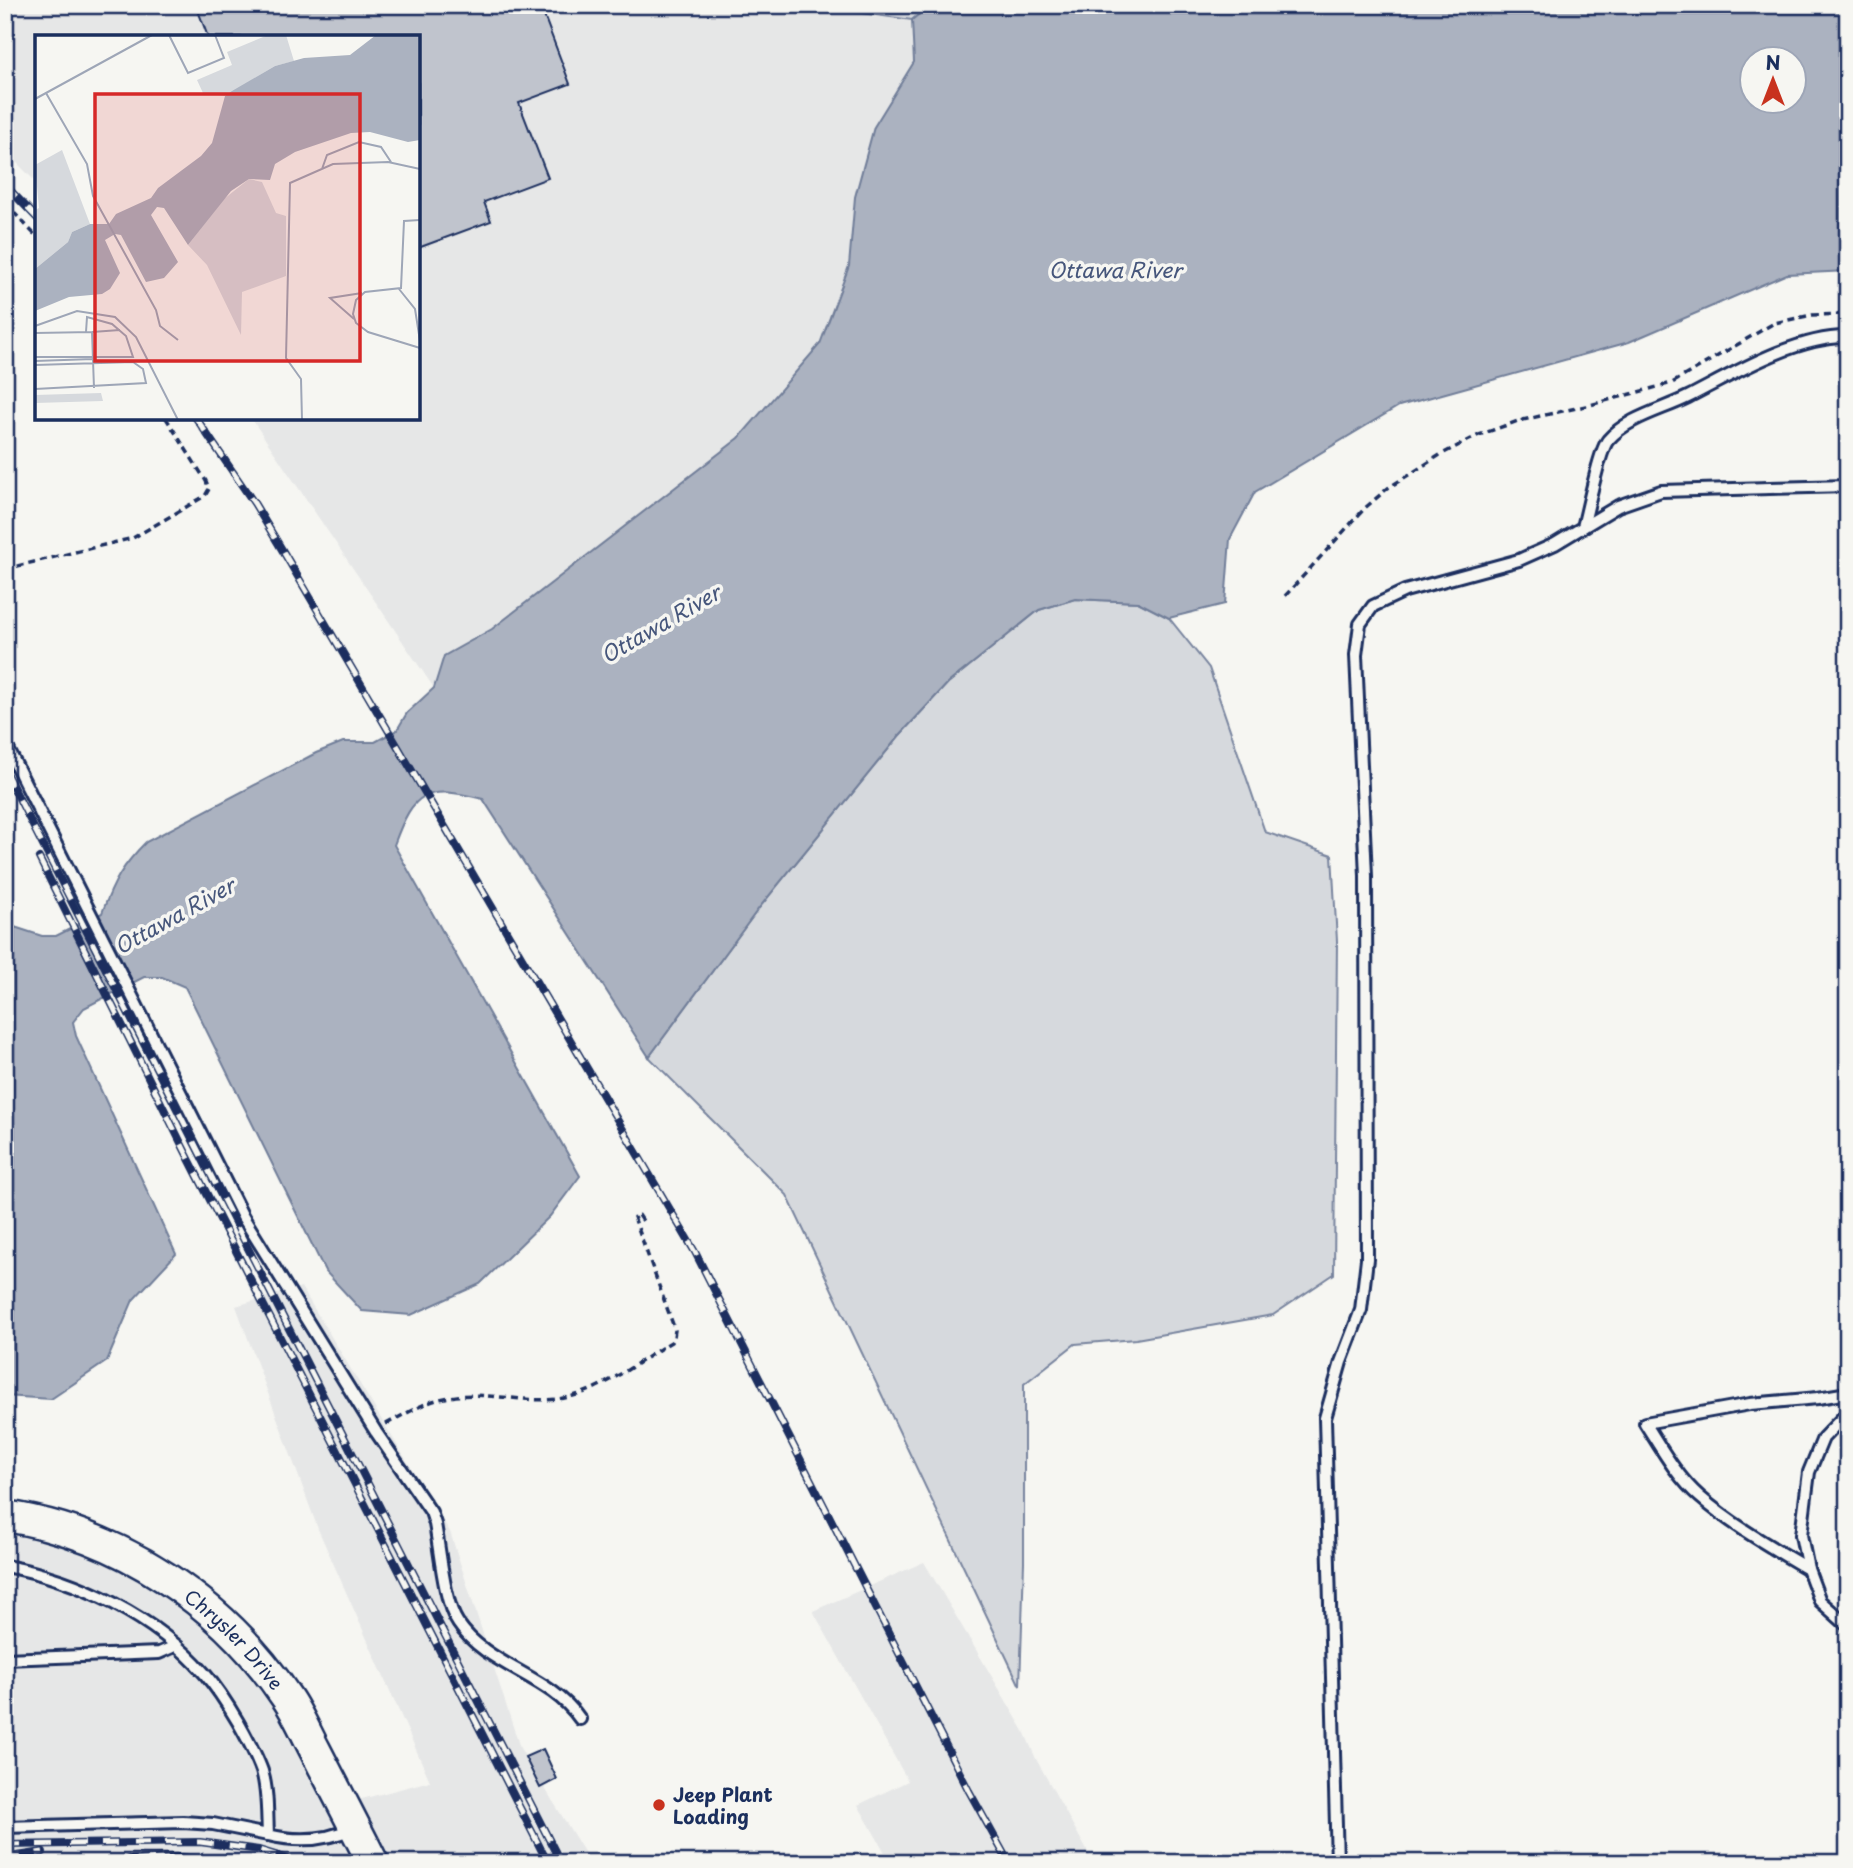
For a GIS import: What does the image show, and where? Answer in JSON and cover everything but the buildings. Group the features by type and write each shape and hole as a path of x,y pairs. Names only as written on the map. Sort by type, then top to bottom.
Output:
{"street":[{"name":"Chrysler Drive","path":"5,1516 57,1526 98,1541 140,1561 223,1622 257,1656 289,1700 373,1863"}],"lane":[{"path":"1583,527 1606,442 1620,428 1741,368 1813,342 1848,337"},
{"path":"1337,1863 1325,1418 1341,1362 1361,1310 1367,1259 1366,876 1356,655 1360,624 1373,606 1405,591 1519,559 1555,544 1618,506 1661,491 1848,486"},
{"path":"5,743 243,1217 375,1430 431,1512 450,1605 457,1622 473,1642 563,1699 580,1719"},
{"path":"1808,1569 1759,1539 1699,1496 1677,1471 1644,1423 1750,1404 1848,1393"},
{"path":"1848,1412 1823,1438 1810,1472 1801,1535 1808,1569 1820,1601 1848,1626"},
{"path":"5,1566 31,1570 70,1583 118,1604 203,1671 220,1692 248,1740 262,1771 268,1835"},
{"path":"5,1659 159,1653 175,1647"},
{"path":"5,1827 183,1822 213,1824 284,1839 322,1839 337,1836 355,1827"},
{"path":"129,1863 197,1863"}],"path":[{"path":"5,203 35,235"},
{"path":"1285,596 1365,508 1388,488 1450,450 1518,421 1672,383 1774,323 1812,315 1848,314"},
{"path":"5,569 133,538 205,496 209,489 206,481 167,420"},
{"path":"375,1430 430,1402 448,1397 465,1395 538,1400 570,1397 593,1388 671,1342 675,1330 634,1217 639,1215 643,1221"}],"shaded area":[{"path":"5,5 930,5 912,20 914,62 874,127 855,197 849,266 820,345 739,438 492,629 444,656 434,688 252,420 420,420 420,35 35,35 35,181 5,151"},
{"path":"803,5 930,5 912,20"},
{"path":"1075,599 1138,602 1169,618 1209,668 1265,832 1332,855 1337,941 1334,1274 1273,1315 1136,1339 1075,1344 1024,1384 1024,1562 1020,1686 787,1195 649,1057 759,908 899,736 948,683 1039,610"},
{"path":"301,1287 450,1532 520,1748 591,1863 373,1863 343,1804 430,1781 318,1529 236,1306"},
{"path":"5,1516 57,1526 223,1622 371,1863 5,1863"},
{"path":"924,1562 1024,1731 1036,1759 1094,1863 891,1863 858,1805 908,1781 813,1611"}],"water":[{"name":"Ottawa River","path":"930,5 1848,5 1848,271 1787,274 1629,342 1399,406 1255,492 1230,539 1225,604 1169,618 1138,602 1075,599 1039,610 948,683 899,736 759,908 649,1057 483,799 448,793 425,796 408,813 394,845 580,1176 550,1216 480,1284 411,1315 362,1311 325,1271 185,987 162,977 144,977 84,1008 73,1022 76,1036 176,1254 133,1300 107,1361 51,1399 5,1396 5,924 42,936 56,936 102,913 119,874 146,842 316,753 343,742 375,742 397,730 407,713 434,688 444,656 492,629 739,438 820,344 849,266 855,197 874,127 914,62 912,20"}],"railway":[{"path":"5,185 35,216"},
{"path":"197,420 254,503 284,553 695,1252 969,1791 1009,1863"},
{"path":"5,771 561,1863"},
{"path":"39,858 185,1151 548,1863"},
{"path":"5,1845 200,1842 259,1850 302,1863"},
{"path":"5,1858 43,1852"}],"place":[{"name":"Jeep Plant Loading","path":"659,1805"}]}
